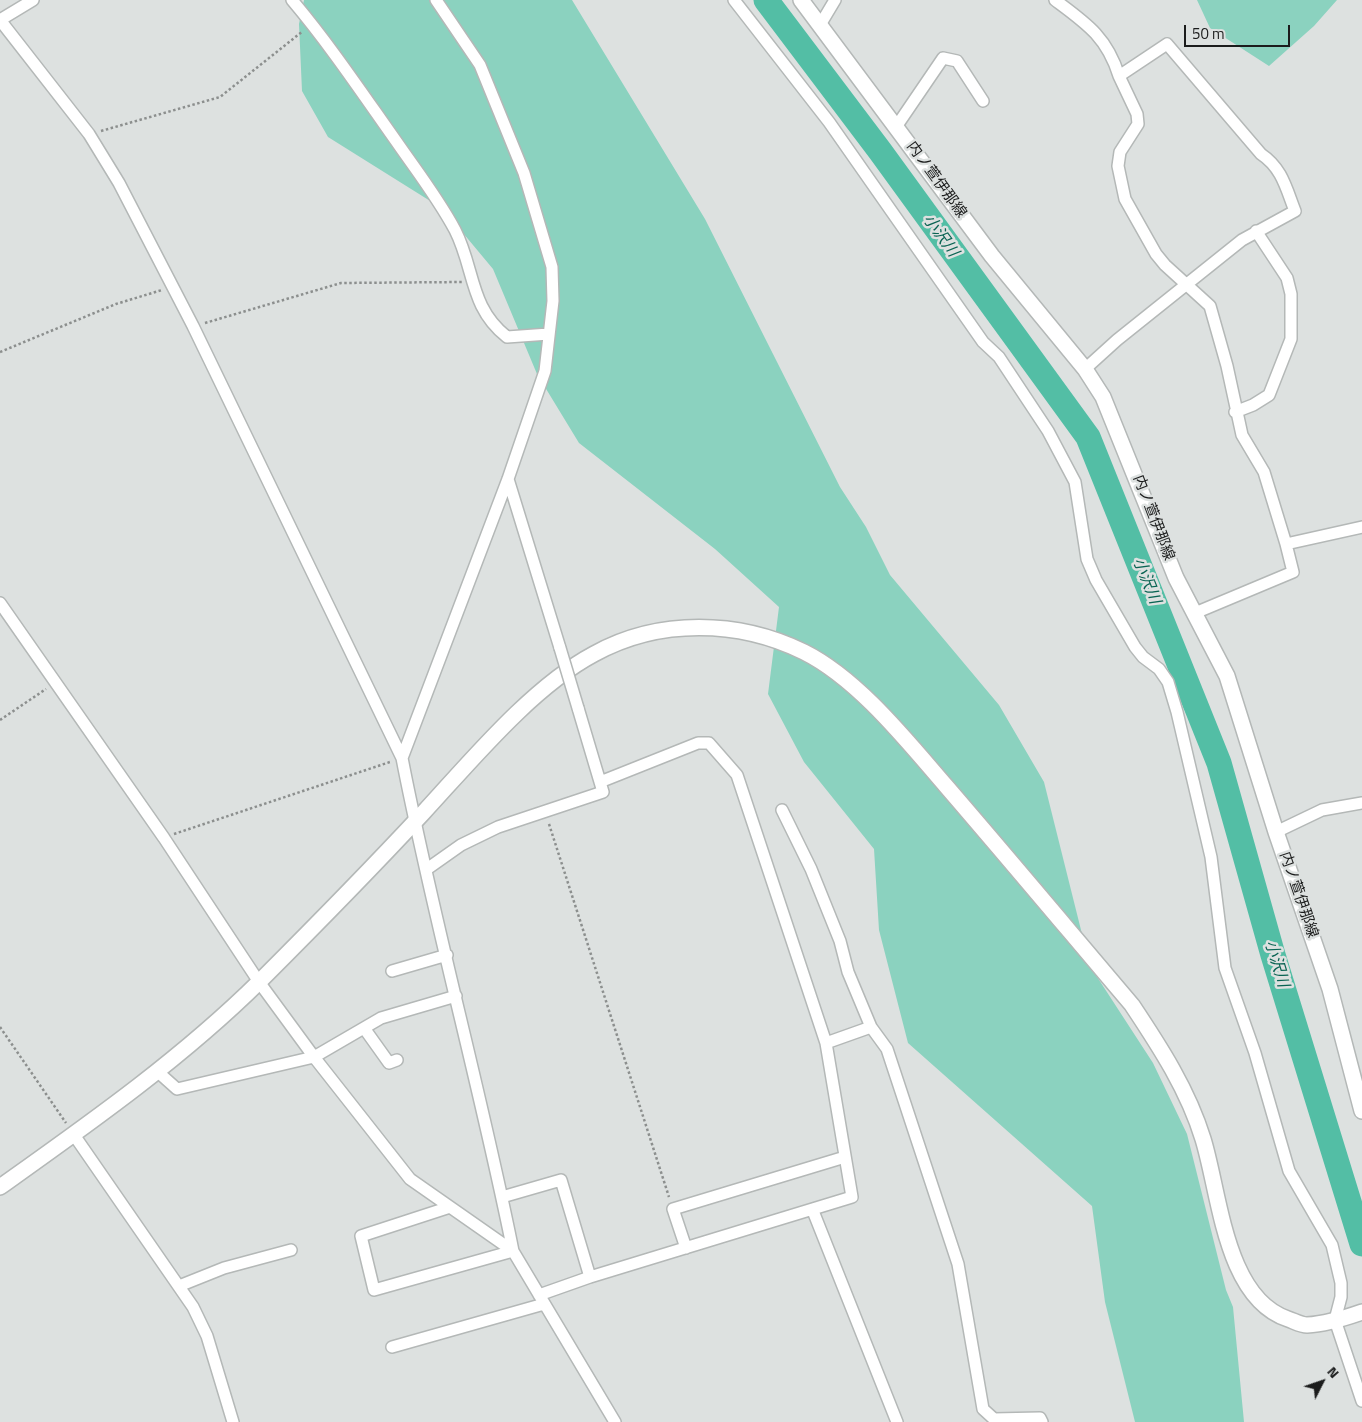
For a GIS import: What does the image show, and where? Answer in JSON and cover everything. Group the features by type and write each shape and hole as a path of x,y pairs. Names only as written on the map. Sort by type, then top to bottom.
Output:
{"street":[{"path":"33,0 0,20 89,134 119,183 193,326 402,758 414,822 427,869 502,1197 512,1251 615,1422"},
{"path":"292,0 312,24 438,202 456,231 482,310 493,326 506,337 549,334"},
{"path":"402,758 508,479 545,371 553,301 552,267 533,196 480,65 436,0"},
{"path":"734,0 851,152 983,342 999,357 1048,431 1075,482 1079,496 1079,512 1087,560 1096,580 1135,647 1143,657 1159,669 1168,682 1177,712 1211,857 1225,968 1255,1052 1289,1171 1332,1245 1341,1282 1341,1297 1335,1320 1362,1401"},
{"name":"内ノ萱伊那線","path":"800,0 992,256 1085,369 1103,397 1117,427 1176,578 1227,676 1276,832 1330,989 1362,1111"},
{"path":"820,25 835,0"},
{"path":"1055,0 1094,29 1114,60 1119,76 1137,114 1138,124 1120,152 1118,166 1125,199 1156,254 1210,306 1227,366 1235,412 1242,435 1267,478 1293,572 1195,613"},
{"path":"1085,369 1117,340 1256,230 1295,211 1280,171 1273,162 1261,154 1167,44 1119,76"},
{"path":"896,127 943,58 957,61 983,101"},
{"path":"1235,412 1253,405 1269,394 1291,339 1291,294 1287,278 1256,230"},
{"path":"427,869 462,845 498,827 603,792 508,479"},
{"path":"1286,544 1362,527"},
{"path":"0,603 164,838 259,982 314,1057 410,1179 512,1251"},
{"path":"0,1187 74,1135 158,1072 210,1029 259,982 414,822 487,743 549,684 578,663 609,646 648,634 672,630 729,628 766,637 807,653 843,678 894,726 1132,1005 1164,1052 1189,1102 1203,1138 1238,1271 1260,1304 1281,1317 1305,1325 1356,1314"},
{"path":"392,1347 541,1300 590,1277 813,1211 852,1197 826,1043 737,774 709,743 698,743 600,782"},
{"path":"1276,832 1322,810 1362,804"},
{"path":"782,810 810,869 871,1027 887,1049 958,1264 983,1409 994,1419 1040,1418 1042,1422"},
{"path":"392,971 446,954"},
{"path":"158,1072 177,1089 314,1057 381,1018 456,996"},
{"path":"826,1043 871,1027"},
{"path":"364,1028 389,1064 397,1060"},
{"path":"74,1135 179,1286 207,1336 233,1422"},
{"path":"686,1248 673,1210 845,1158"},
{"path":"502,1197 561,1180 590,1277"},
{"path":"450,1207 361,1236 374,1290 512,1251"},
{"path":"813,1211 897,1422"},
{"path":"179,1286 224,1268 291,1250"}],"path":[{"path":"89,134 220,97 312,24"},
{"path":"193,326 342,283 473,282"},
{"path":"0,352 116,304 172,286"},
{"path":"0,720 55,683"},
{"path":"164,838 402,758"},
{"path":"545,810 673,1210"},
{"path":"0,1027 74,1135"}],"green space":[{"path":"304,0 572,0 705,219 840,487 866,527 890,575 999,705 1044,782 1090,966 1153,1063 1187,1134 1226,1290 1233,1307 1244,1422 1135,1422 1105,1302 1092,1206 908,1043 879,930 874,849 804,762 768,694 779,607 715,549 579,443 537,374 493,269 443,209 328,137 302,91 299,24"},
{"path":"1197,0 1337,0 1314,26 1269,66 1210,28"}],"waterway":[{"name":"小沢川","path":"766,0 880,151 1088,437 1219,763 1273,955 1362,1244"}]}
